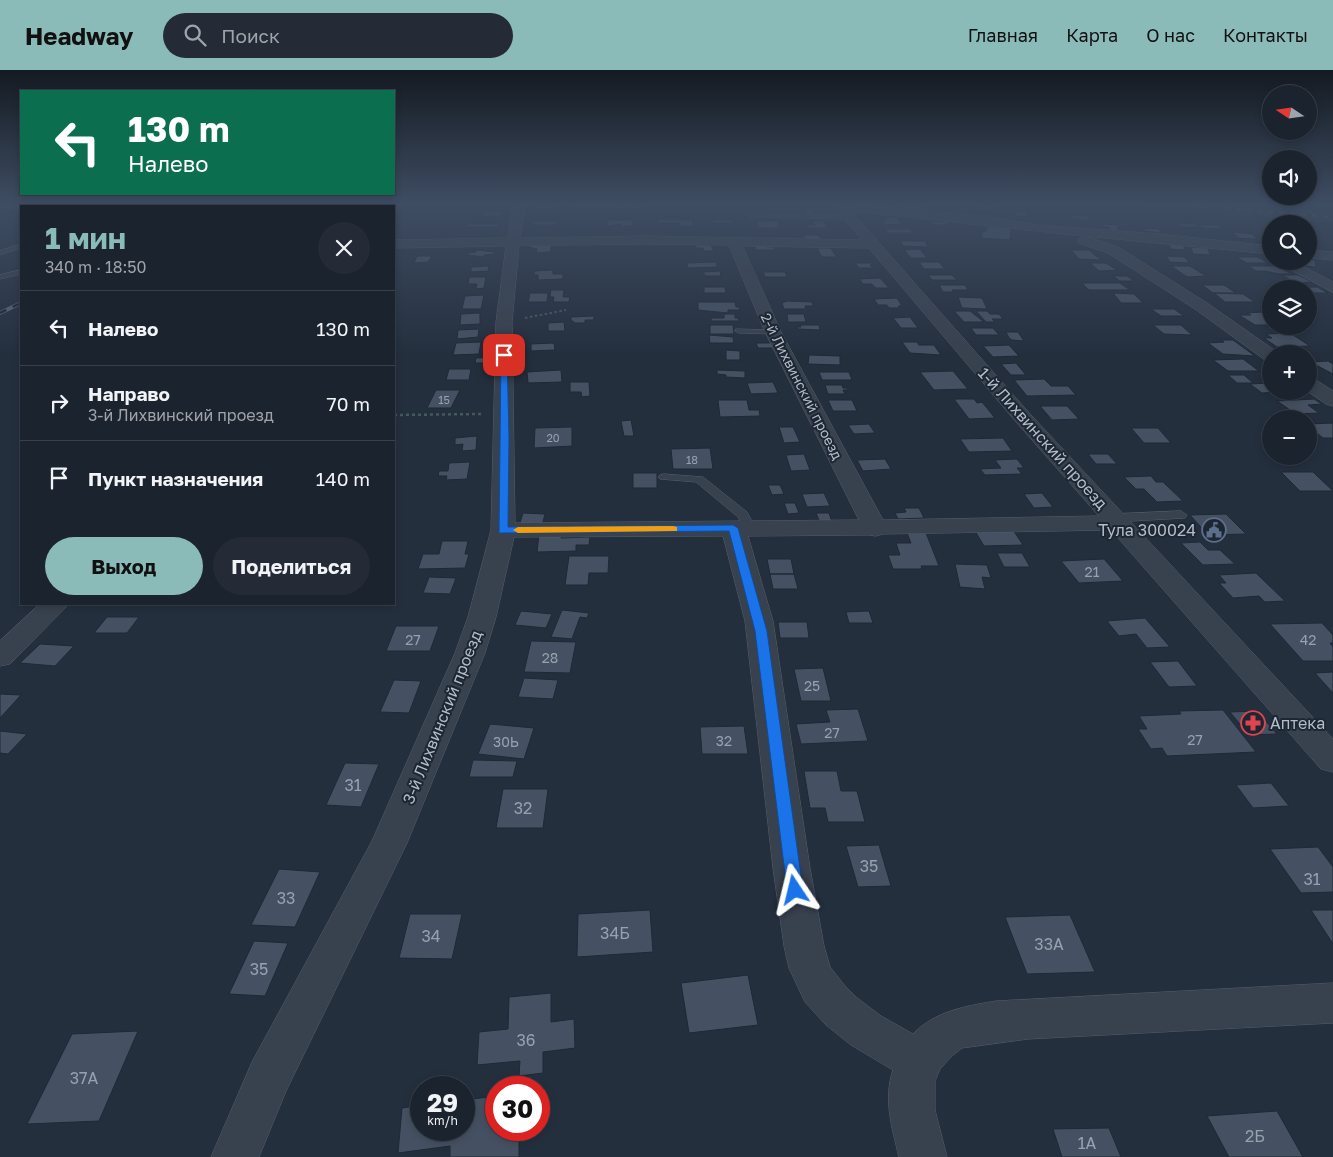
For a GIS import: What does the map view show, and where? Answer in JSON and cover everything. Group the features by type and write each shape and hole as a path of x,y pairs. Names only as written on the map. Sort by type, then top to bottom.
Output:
{"street":[{"name":"3-й Лихвинский проезд","path":"235,1157 268,1078 389,843 467,662 482,617 503,530 504,322 511,254"},
{"name":"2-й Лихвинский проезд","path":"739,254 773,332 876,528"},
{"name":"1-й Лихвинский проезд","path":"881,254 1024,419 1333,760"},
{"path":"1119,254 1201,306 1262,350"},
{"path":"1317,255 1333,256"},
{"path":"1299,270 1333,288"},
{"path":"1317,384 1333,383"},
{"path":"1317,389 1333,400"},
{"path":"503,530 876,528 1116,520"},
{"path":"741,528 761,631 788,851 805,947 813,976 820,988 831,1000 867,1032 921,1061"},
{"path":"0,657 55,605"},
{"path":"923,1157 916,1133 910,1087 912,1077 921,1061 935,1041 945,1034 1000,1021 1333,1003"}],"lane":[{"path":"0,277 20,272"},
{"path":"739,331 773,332"},
{"path":"664,477 699,479 743,515 741,528"},
{"path":"1116,520 1180,515"}],"path":[{"path":"504,322 566,310"},
{"path":"395,415 504,414"}],"building":[{"path":"495,254 484,255 484,257 468,255"},
{"path":"820,254 834,254 839,257 822,257"},
{"path":"907,254 924,254 927,258 911,258"},
{"path":"1074,254 1093,254 1101,260 1079,259"},
{"path":"417,256 432,256 428,262 414,263"},
{"path":"1166,256 1185,257 1189,263 1170,262"},
{"path":"1236,257 1257,257 1262,260 1262,263 1247,263"},
{"path":"716,262 717,267 688,268 687,263"},
{"path":"919,262 939,262 945,269 924,269"},
{"path":"855,263 871,263 873,264 870,265 873,268 859,268"},
{"path":"1090,263 1106,263 1117,270 1099,271"},
{"path":"489,266 488,271 471,272 471,267"},
{"path":"1171,266 1190,266 1206,276 1187,277"},
{"path":"1248,266 1262,266 1262,270 1284,270 1292,274 1279,274 1256,271"},
{"path":"553,270 553,274 563,274 563,279 538,280 538,275 534,275 534,271"},
{"path":"720,271 721,276 705,276 703,272"},
{"path":"763,272 785,272 787,277 765,277"},
{"path":"928,275 952,275 957,280 932,280"},
{"path":"1282,275 1298,275 1308,280 1291,280"},
{"path":"1113,276 1127,276 1134,281 1120,281"},
{"path":"469,277 486,277 484,288 476,289 477,284 468,284"},
{"path":"880,278 889,288 876,288 872,284 863,284 859,279"},
{"path":"1082,283 1120,283 1130,290 1089,290"},
{"path":"939,285 965,285 968,290 943,292"},
{"path":"1202,285 1224,285 1236,293 1213,293"},
{"path":"704,287 725,287 726,293 704,293"},
{"path":"1317,287 1328,293 1317,293"},
{"path":"551,290 564,290 563,297 570,297 569,302 553,302 554,297 550,297"},
{"path":"530,293 548,293 547,302 528,302"},
{"path":"1113,293 1134,294 1143,303 1121,303"},
{"path":"1214,293 1243,294 1255,302 1225,302"},
{"path":"484,295 481,309 462,309 465,296"},
{"path":"958,297 982,298 987,309 962,308"},
{"path":"897,298 902,306 898,306 900,308 878,305 874,299"},
{"path":"787,301 812,302 813,306 805,306 806,309 784,309 782,303"},
{"path":"698,302 735,302 736,307 739,307 740,310 728,310 728,313 698,310"},
{"path":"1151,309 1174,309 1184,316 1161,316"},
{"path":"954,311 970,311 984,322 964,322"},
{"path":"976,311 999,314 1003,319 992,319 995,322 986,322"},
{"path":"1262,312 1262,325 1255,325 1239,315 1251,315 1247,313"},
{"path":"480,313 480,324 460,325 461,314"},
{"path":"724,314 735,314 735,318 738,318 739,321 711,321 711,318 724,318"},
{"path":"787,314 804,314 806,322 788,322"},
{"path":"594,316 594,320 585,320 585,323 574,323 571,321 571,317"},
{"path":"910,317 918,328 901,328 893,318"},
{"path":"564,322 565,331 548,331 548,323"},
{"path":"710,325 733,325 734,334 710,334"},
{"path":"800,325 819,325 820,330 798,329 797,327 801,327"},
{"path":"1153,325 1181,325 1192,335 1164,334"},
{"path":"971,328 993,328 999,335 976,335"},
{"path":"479,329 478,337 457,339 458,330"},
{"path":"1006,332 1018,332 1024,341 1012,340"},
{"path":"709,335 733,337 734,343 710,343"},
{"path":"1268,335 1293,335 1308,345 1274,345 1264,338 1272,338"},
{"path":"1221,340 1233,340 1255,356 1223,354 1208,343 1224,342"},
{"path":"481,342 479,354 453,355 456,343"},
{"path":"902,342 934,345 941,355 910,353"},
{"path":"554,343 555,350 531,351 531,344"},
{"path":"756,343 772,343 774,348 758,348"},
{"path":"1009,345 1019,356 993,357 983,346"},
{"path":"726,350 740,351 740,360 726,360"},
{"path":"809,355 840,356 840,365 808,364"},
{"path":"493,357 493,363 475,363 476,358"},
{"path":"1243,359 1259,371 1228,371 1213,360"},
{"path":"1328,361 1333,364 1333,374 1317,366 1317,362"},
{"path":"1016,363 1026,375 1011,375 1001,364"},
{"path":"449,369 471,369 469,380 446,380"},
{"path":"561,370 562,382 528,383 527,372"},
{"path":"717,370 745,371 745,378 726,377 726,375 717,374"},
{"path":"953,371 968,389 934,390 920,372"},
{"path":"819,372 849,372 852,380 822,380"},
{"path":"1228,375 1244,375 1253,383 1237,383"},
{"path":"1044,379 1051,386 1068,386 1076,395 1027,396 1014,380"},
{"path":"570,382 589,382 590,396 582,397 581,392 570,392"},
{"path":"773,382 778,393 751,394 747,383"},
{"path":"1262,383 1262,393 1250,384"},
{"path":"825,385 842,385 843,388 848,390 843,390 845,394 828,394"},
{"path":"436,390 460,390 451,408 427,408"},
{"path":"954,399 974,399 977,403 982,402 995,418 969,419"},
{"path":"718,400 747,400 749,410 759,410 760,416 720,417"},
{"path":"828,400 852,400 857,411 833,411"},
{"path":"1316,400 1322,404 1308,405 1315,410 1290,410 1277,401"},
{"path":"1040,406 1067,406 1079,419 1052,420"},
{"path":"631,420 634,436 624,436 621,421"},
{"path":"1333,423 1333,438 1323,438 1317,434 1317,424"},
{"path":"869,424 875,433 854,434 848,425"},
{"path":"572,427 572,446 534,448 535,428"},
{"path":"779,427 793,427 800,442 784,443"},
{"path":"1131,428 1158,428 1171,443 1144,443"},
{"path":"477,436 476,450 462,451 463,444 455,445 455,438"},
{"path":"1003,438 1012,451 969,452 960,439"},
{"path":"710,448 713,469 673,469 671,449"},
{"path":"804,454 810,470 791,471 786,455"},
{"path":"1088,454 1108,454 1117,464 1096,464"},
{"path":"885,459 891,469 863,471 857,460"},
{"path":"1017,459 1024,468 1017,468 1022,474 985,475 980,469 1001,468 995,460"},
{"path":"470,462 467,479 446,480 447,476 438,476 439,471 448,471 449,463"},
{"path":"1281,472 1313,472 1333,491 1300,491"},
{"path":"633,473 657,473 657,488 633,488"},
{"path":"1151,476 1156,482 1163,482 1183,501 1157,502 1144,489 1136,489 1124,477"},
{"path":"768,485 780,485 784,494 772,495"},
{"path":"824,493 830,506 807,507 802,494"},
{"path":"1042,493 1053,507 1034,508 1024,494"},
{"path":"784,503 795,503 799,513 788,514"},
{"path":"904,508 919,508 924,518 898,519 895,513 906,512"},
{"path":"523,513 545,514 542,526 519,526"},
{"path":"816,513 829,513 833,525 821,525"},
{"path":"1226,514 1246,534 1208,535 1190,515"},
{"path":"1013,530 1023,545 984,546 975,531"},
{"path":"562,533 561,538 590,537 589,545 576,545 576,551 537,552 539,534"},
{"path":"907,533 926,533 939,566 921,566 922,569 893,569 888,555 900,555 896,543 911,543"},
{"path":"442,541 468,541 465,554 469,554 465,568 418,569 423,554 439,554"},
{"path":"1200,542 1208,550 1220,550 1235,564 1203,565 1181,543"},
{"path":"997,553 1022,553 1030,567 1004,567"},
{"path":"569,556 609,556 608,573 589,573 588,585 565,585"},
{"path":"767,559 791,559 794,574 770,574"},
{"path":"1104,559 1123,581 1079,583 1061,561"},
{"path":"955,564 987,565 991,578 982,577 985,589 960,587"},
{"path":"1256,573 1285,601 1265,602 1259,596 1233,598 1219,583 1226,583 1219,575"},
{"path":"770,574 794,574 798,589 773,589"},
{"path":"429,577 456,578 450,594 423,593"},
{"path":"562,610 589,613 587,618 580,617 572,639 551,637"},
{"path":"521,611 552,614 546,628 515,625"},
{"path":"869,611 873,623 849,623 846,612"},
{"path":"107,617 139,617 127,633 94,633"},
{"path":"1145,618 1170,647 1147,648 1136,634 1119,636 1107,621"},
{"path":"778,622 807,622 809,638 780,638"},
{"path":"1322,623 1333,635 1333,643 1330,643 1333,647 1333,661 1303,661 1270,624"},
{"path":"396,626 439,626 430,651 386,651"},
{"path":"531,641 576,642 570,673 524,672"},
{"path":"40,644 74,646 55,666 20,663"},
{"path":"1178,661 1197,686 1169,687 1150,662"},
{"path":"823,668 831,701 801,701 794,669"},
{"path":"1333,672 1333,693 1315,673"},
{"path":"524,678 558,680 553,699 518,697"},
{"path":"394,680 421,681 409,713 380,712"},
{"path":"0,694 21,695 0,718"},
{"path":"858,709 868,741 801,744 796,724 830,722 826,710"},
{"path":"1223,710 1256,752 1167,756 1162,748 1151,749 1138,729 1147,729 1139,716 1181,714 1179,711"},
{"name":"Аптека","path":"1257,711 1277,734 1249,735 1230,712"},
{"path":"490,724 534,728 524,759 478,754"},
{"path":"744,726 748,754 702,754 700,727"},
{"path":"0,731 27,734 8,754 0,753"},
{"path":"473,760 517,761 513,777 469,777"},
{"path":"345,763 379,764 361,807 326,805"},
{"path":"804,771 837,771 841,791 857,791 865,822 828,822 825,808 810,808"},
{"path":"1271,783 1289,806 1253,808 1236,785"},
{"path":"503,789 548,789 543,828 496,828"},
{"path":"879,845 891,886 858,887 846,846"},
{"path":"1318,847 1333,867 1333,892 1301,893 1270,849"},
{"path":"279,869 320,872 295,927 251,925"},
{"path":"650,910 653,952 577,957 578,914"},
{"path":"1311,910 1333,910 1333,944"},
{"path":"410,914 462,914 452,959 399,958"},
{"path":"1070,915 1095,972 1027,974 1005,917"},
{"path":"254,941 288,943 265,996 229,994"},
{"path":"748,975 758,1025 689,1033 681,983"},
{"path":"551,993 551,1022 574,1019 575,1048 543,1052 543,1073 519,1076 520,1061 477,1065 479,1032 508,1029 509,997"},
{"path":"138,1031 99,1121 27,1124 72,1034"},
{"path":"485,1097 485,1141 519,1141 519,1157 450,1157 450,1146 398,1153 402,1108 410,1107 410,1141 475,1141 475,1099"},
{"path":"1277,1111 1303,1157 1229,1157 1207,1116"},
{"path":"1109,1128 1121,1157 1062,1157 1053,1129"}],"railway":[{"path":"0,313 20,303"}],"slow traffic":[{"path":"518,530 673,529"}],"place":[{"name":"Тула 300024","path":"1214,530"},
{"name":"Аптека","path":"1253,723"}],"route":[{"path":"504,355 503,530 733,528 761,631 788,851 795,890"}]}
